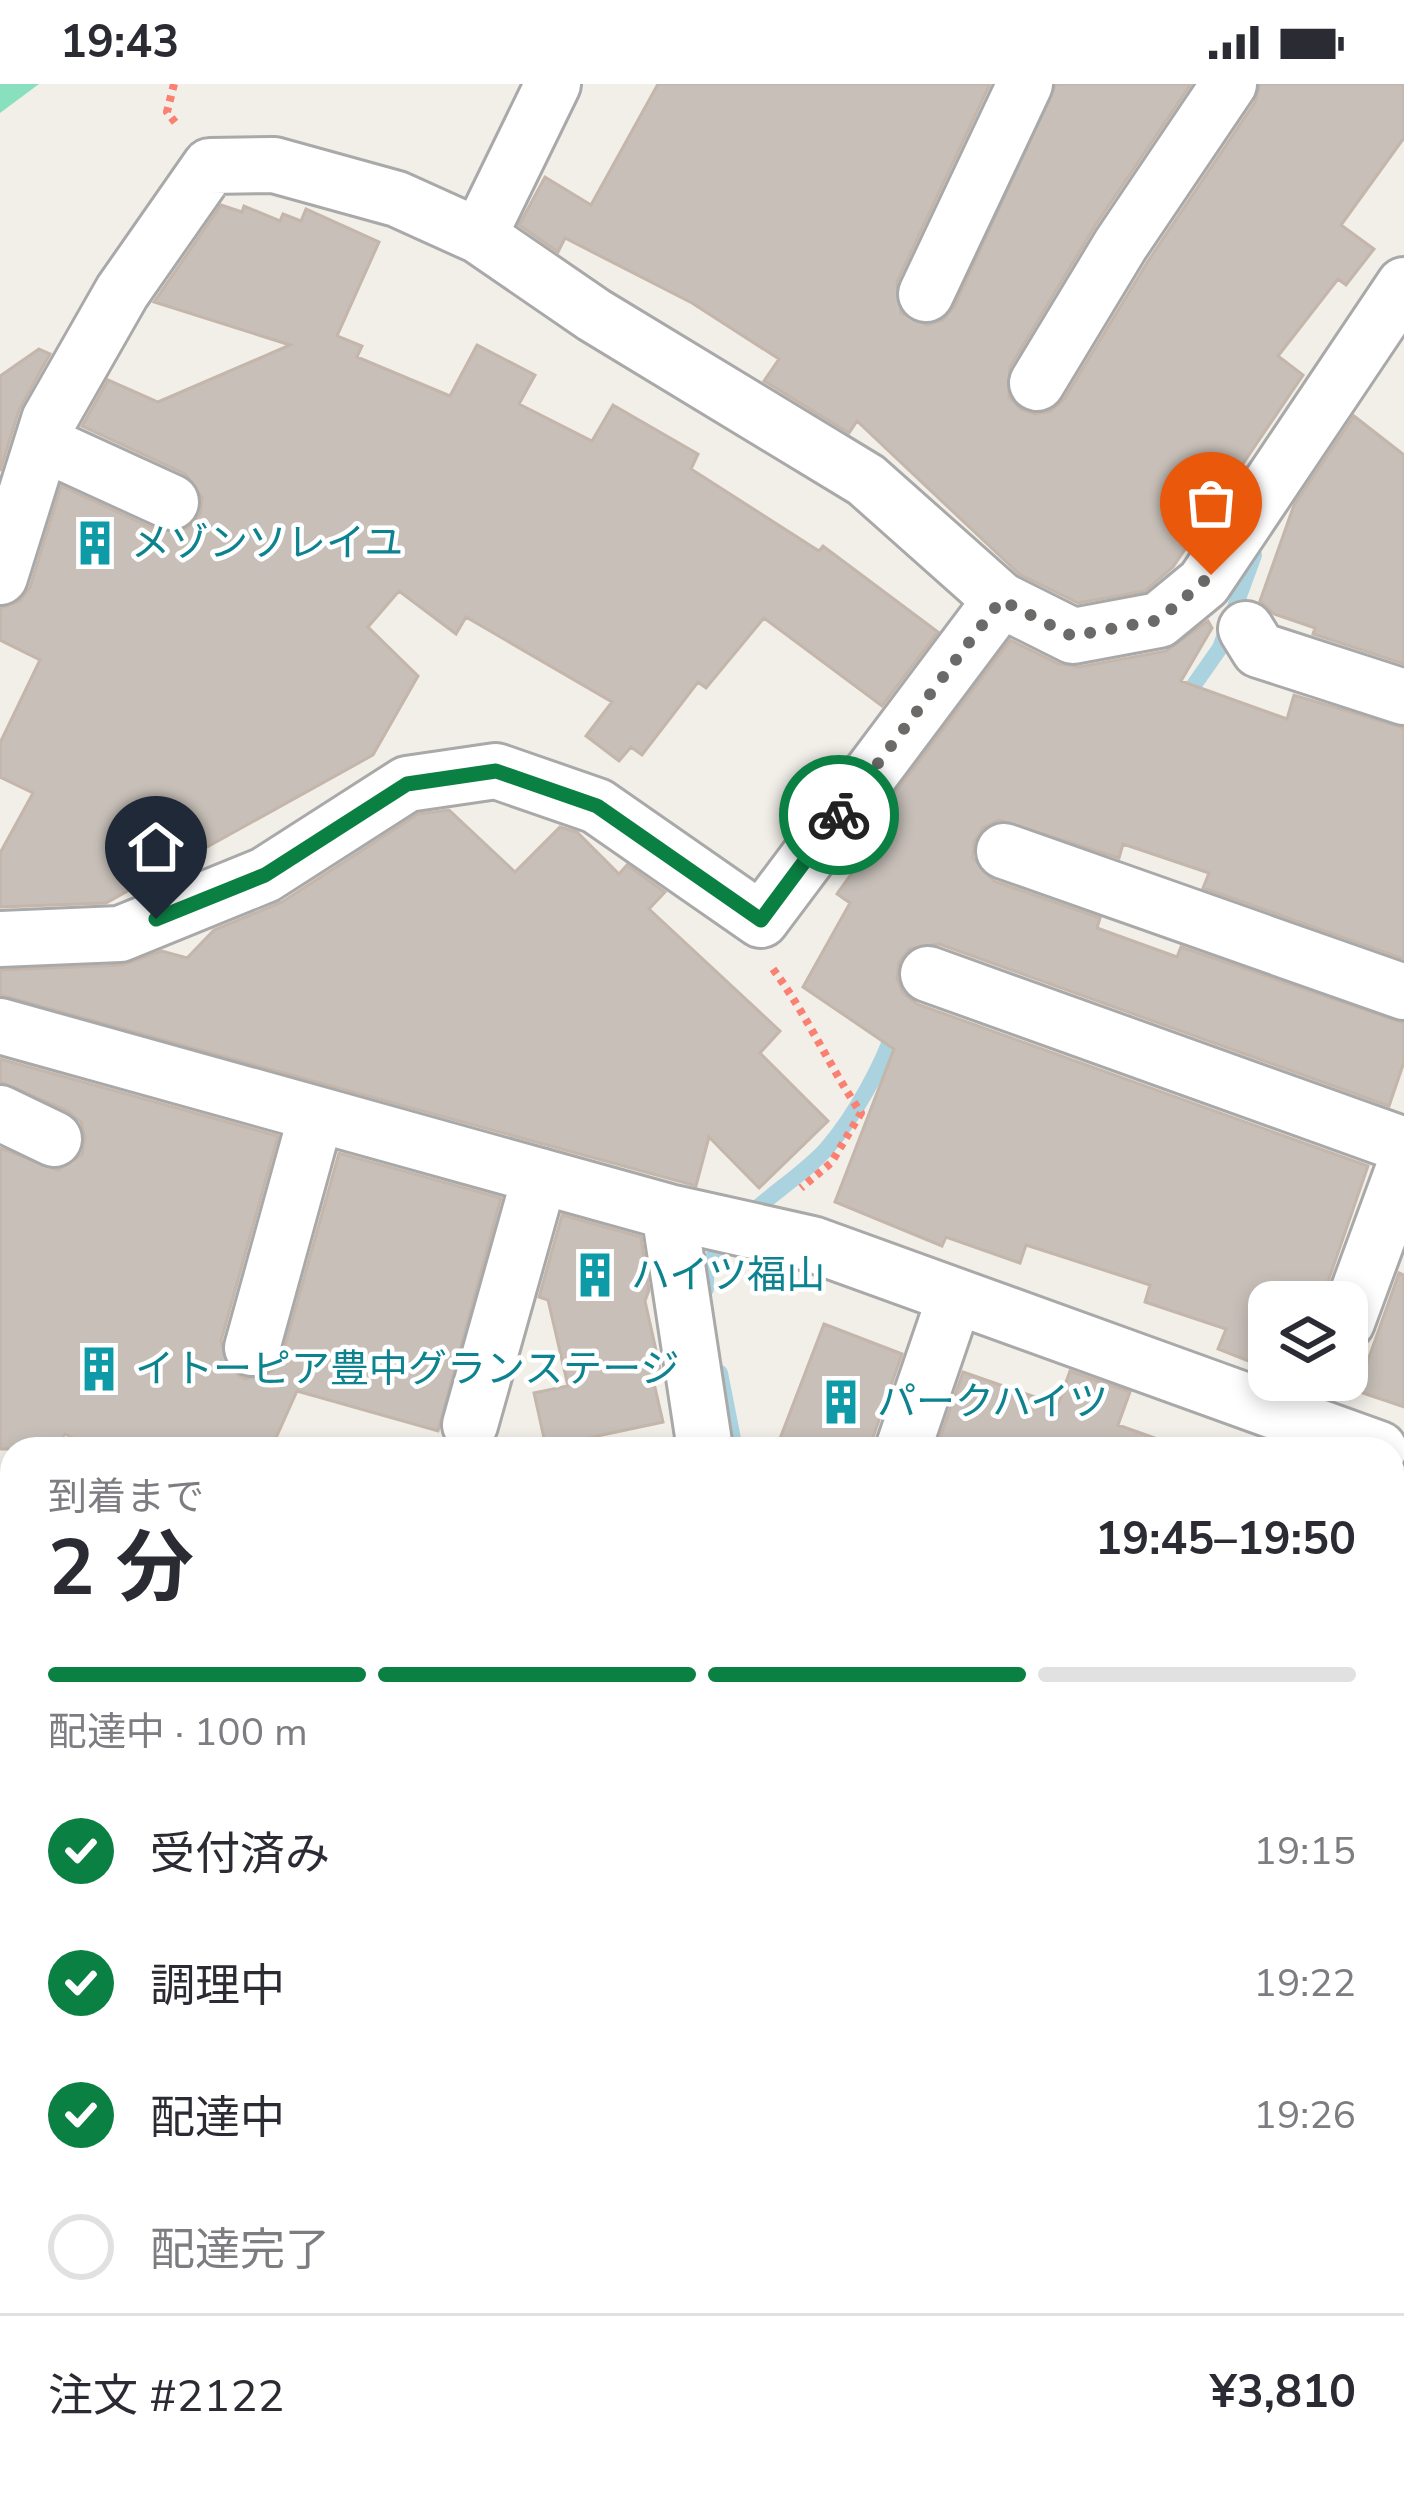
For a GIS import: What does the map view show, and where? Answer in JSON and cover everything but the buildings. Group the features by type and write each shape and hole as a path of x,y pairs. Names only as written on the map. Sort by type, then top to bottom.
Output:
{"street":[{"path":"479,236 553,84"},
{"path":"926,294 1025,84"},
{"path":"1037,383 1120,244 1229,84"},
{"path":"0,577 49,420 122,292 210,166 274,165 397,199 479,236 594,315 866,480 1001,600 1072,636 1159,620 1211,575 1404,285"},
{"path":"42,443 171,502"},
{"path":"0,939 120,934 265,875 407,784 496,771 597,806 761,920 1001,600"},
{"path":"1246,628 1259,650 1404,697"},
{"path":"1004,851 1404,992"},
{"path":"928,974 1404,1144"},
{"path":"0,1026 669,1212 760,1229 1312,1418 1352,1437"},
{"path":"0,1113 54,1139"},
{"path":"252,1348 316,1117"},
{"path":"1362,1281 1404,1166"},
{"path":"470,1425 540,1176"},
{"path":"669,1212 703,1437"},
{"path":"907,1437 955,1297"}],"path":[{"path":"760,1229 770,1211 831,1163 861,1113 833,1076 810,1021 755,947 761,920"}],"green space":[{"path":"0,84 39,84 0,113"}],"waterway":[{"path":"1182,702 1220,648 1254,555"},
{"path":"706,1289 708,1268 733,1230 813,1162 838,1134 867,1089 896,1026"},
{"path":"720,1373 733,1437"}],"way so far":[{"path":"839,815 1001,600 1072,636 1159,620 1211,575"}],"place":[{"name":"メゾンソレイユ","path":"95,543"},
{"name":"ハイツ福山","path":"595,1275"},
{"name":"イトーピア豊中グランステージ","path":"99,1369"},
{"name":"パークハイツ","path":"841,1402"}],"route":[{"path":"156,919 265,875 407,784 496,771 597,806 761,920 839,815"}]}
